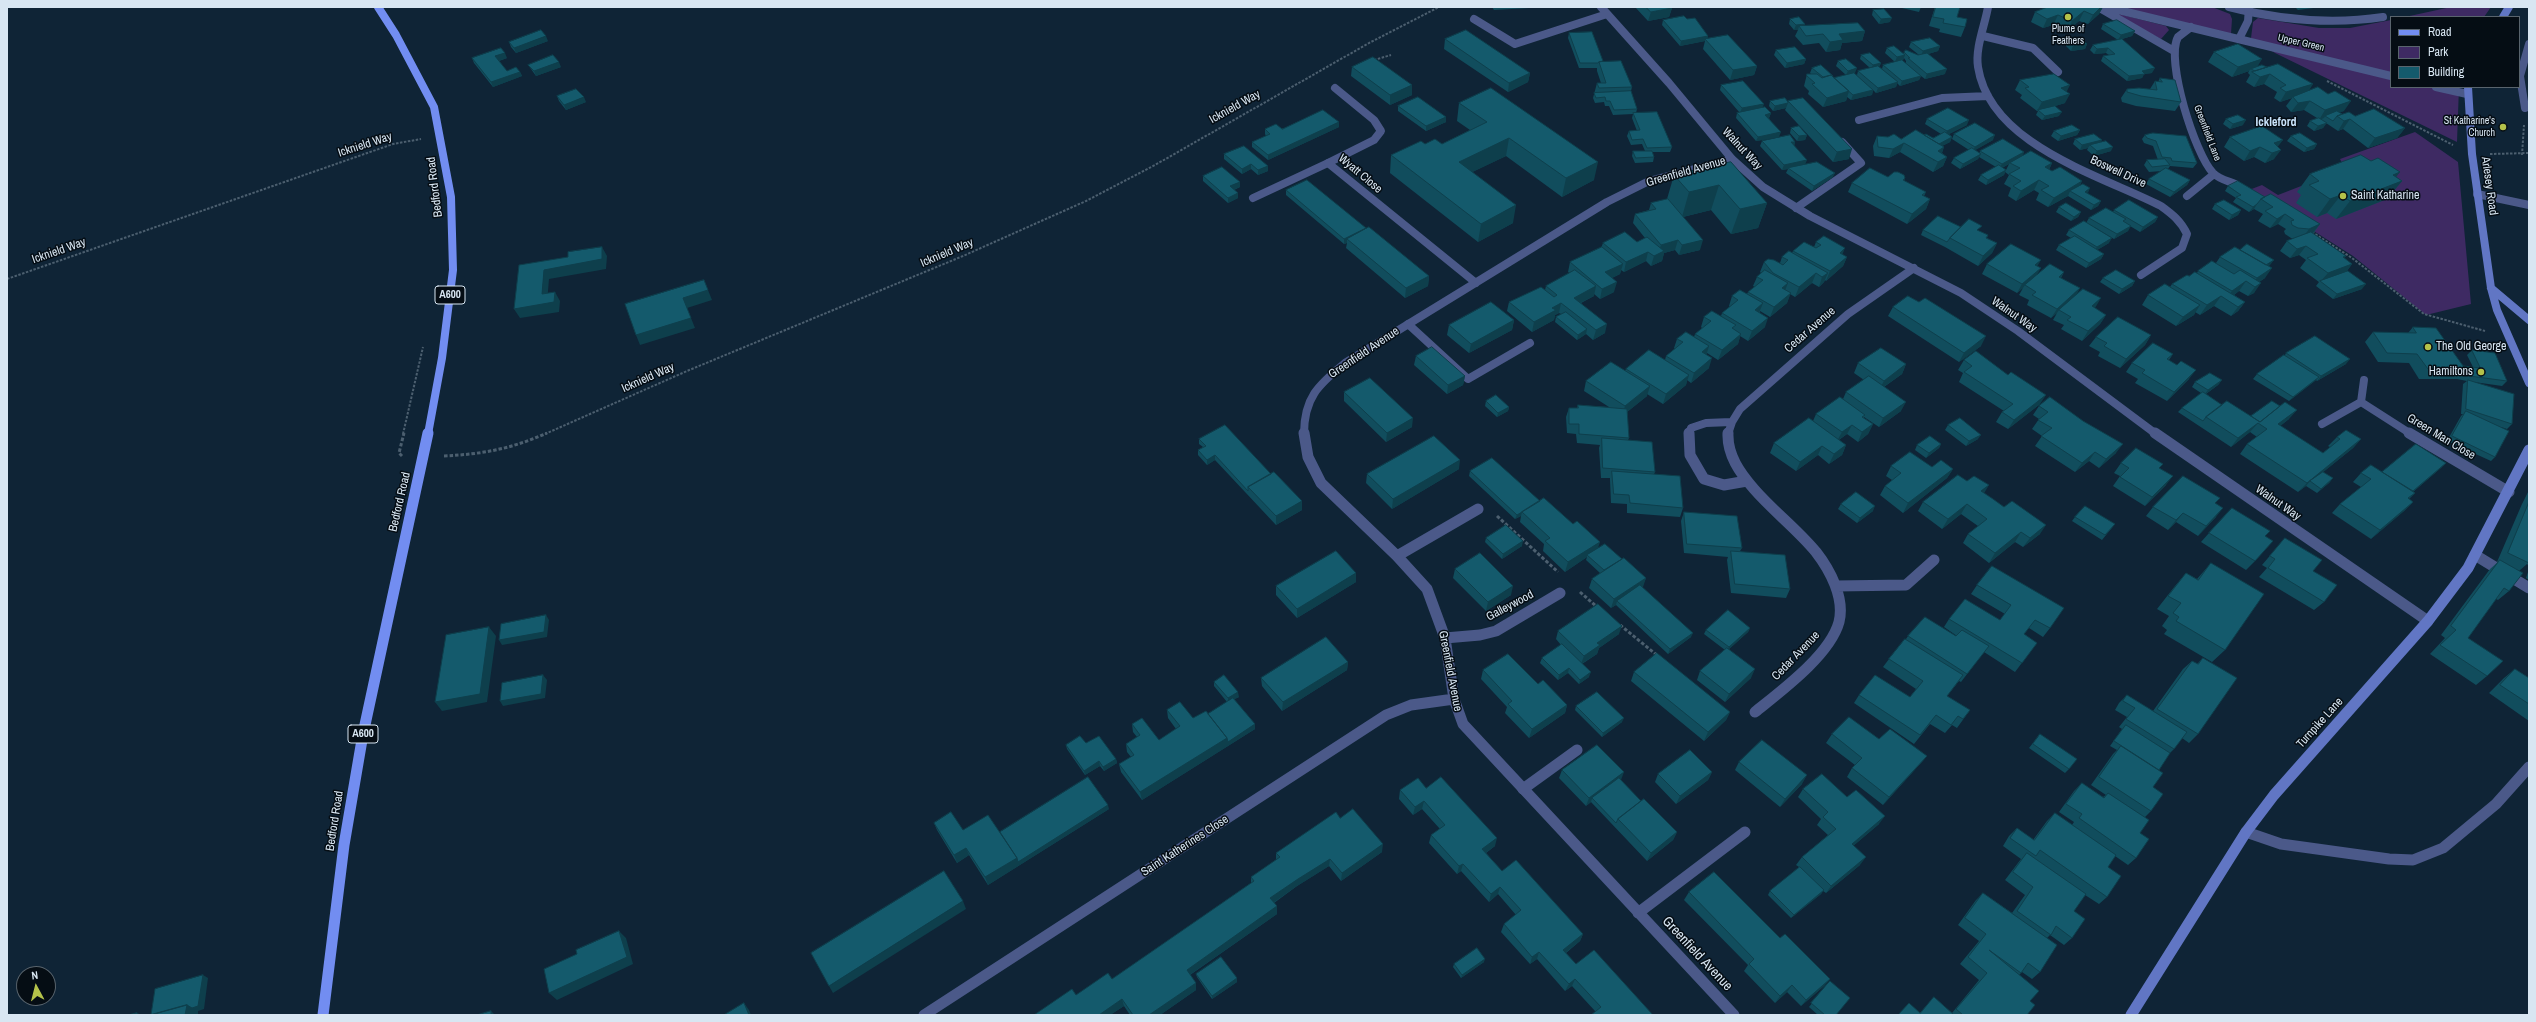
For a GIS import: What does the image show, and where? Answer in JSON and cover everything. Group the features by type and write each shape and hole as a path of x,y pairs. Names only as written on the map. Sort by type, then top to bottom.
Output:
{"main road":[{"name":"Bedford Road","path":"323,1015 344,845 359,756 381,647 424,458 442,358 454,270 451,197 435,113 396,35 378,7"}],"street":[{"name":"Boswell Drive","path":"1988,7 1977,65 1988,96 2000,114 2011,125 2038,146 2146,198 2179,220 2187,234 2182,248 2141,275"},
{"path":"2098,7 2174,51 2180,34 2191,27"},
{"name":"Upper Green","path":"2106,7 2390,76"},
{"path":"2229,7 2323,22 2383,17"},
{"path":"2504,16 2509,7"},
{"path":"2239,39 2249,10"},
{"name":"Walnut Way","path":"1474,19 1502,38 1515,44 1604,11 1669,83 1732,159 1763,187 1796,208 1961,292 2018,331 2164,438 2428,621"},
{"path":"1983,36 2033,48 2058,72"},
{"path":"2524,108 2520,76 2525,45"},
{"name":"Greenfield Lane","path":"2174,51 2187,116 2206,163 2214,174 2235,184"},
{"name":"Wyatt Close","path":"1335,88 1374,120 1380,131 1374,140 1328,163 1476,283"},
{"path":"2444,88 2468,91"},
{"name":"Arlesey Road","path":"2468,91 2472,154 2491,288 2496,310 2529,383"},
{"path":"1859,120 1942,98 1988,96"},
{"path":"1796,208 1861,163 1836,135"},
{"name":"Greenfield Avenue","path":"1732,159 1671,174 1629,190 1408,324 1329,376 1314,391 1307,406 1304,423 1304,442 1308,457 1321,483 1397,556 1427,589 1446,638 1454,699 1463,724 1734,1015"},
{"path":"1253,198 1328,163"},
{"name":"Greenfield Lane","path":"2187,196 2214,174"},
{"path":"2477,194 2529,205"},
{"name":"Cedar Avenue","path":"1755,712 1782,690 1830,639 1838,624 1840,606 1836,586 1817,553 1747,482 1730,455 1727,436 1731,422 1740,409 1848,314 1914,268"},
{"path":"2491,288 2529,320"},
{"path":"1408,324 1468,379 1530,343"},
{"path":"2322,424 2361,402 2364,380"},
{"name":"Green Man Close","path":"2361,402 2439,452 2510,492"},
{"path":"1731,422 1706,423 1691,428 1688,440 1689,450 1704,480 1724,485 1747,482"},
{"name":"Turnpike Lane","path":"2131,1015 2246,832 2274,795 2428,621 2468,568 2510,492 2529,450"},
{"path":"1397,556 1478,509"},
{"path":"2475,555 2529,588"},
{"path":"1836,586 1906,585 1934,560"},
{"name":"Galleywood","path":"1446,638 1480,635 1496,631 1560,593"},
{"name":"Saint Katherines Close","path":"924,1015 1386,715 1406,706 1454,699"},
{"path":"1523,789 1577,750"},
{"path":"2246,832 2282,844 2389,859 2413,860 2443,848 2496,804 2529,767"},
{"path":"1638,913 1745,832"}],"path":[{"name":"Icknield Way","path":"439,456 480,454 507,449 536,438 687,371 963,256 1086,201 1155,165 1369,43 1439,7"},
{"path":"1369,61 1391,55"},
{"path":"2324,80 2472,154 2522,155 2529,153"},
{"path":"2522,155 2524,108"},
{"name":"Icknield Way","path":"7,279 393,144 420,140 423,143"},
{"path":"2308,229 2352,258 2424,314 2508,337"},
{"path":"405,460 399,453 423,345"},
{"path":"1478,509 1484,505 1571,585 1601,610"},
{"path":"1560,593 1571,585"},
{"path":"1613,620 1661,659"}],"green space":[{"path":"2119,7 2212,7 2230,14 2232,19 2231,34"},
{"path":"2451,7 2491,7 2485,16 2410,16"},
{"path":"2119,14 2166,26 2169,30 2161,39 2117,16"},
{"path":"2258,18 2319,28 2350,28 2390,20 2390,88 2459,88 2457,142 2275,53 2251,38 2253,22"},
{"path":"2415,132 2458,162 2471,304 2426,315 2353,256 2249,190 2262,185 2278,195 2345,169 2340,159"}],"building":[{"path":"1646,7 1671,7 1672,8 1651,12"},
{"path":"1936,7 1960,7 1957,17 1967,19 1965,27 1943,23 1944,19 1933,17"},
{"path":"2048,7 2101,7 2093,15 2084,11 2072,21 2058,15 2047,19 2035,12"},
{"path":"1884,9 1892,18 1881,19 1873,10"},
{"path":"1684,16 1687,19 1695,18 1708,36 1681,41 1663,20"},
{"path":"1799,17 1805,24 1796,25 1790,19"},
{"path":"2117,20 2135,31 2121,35 2103,24"},
{"path":"1858,23 1865,31 1839,34 1843,40 1830,42 1823,34 1806,36 1799,26"},
{"path":"541,30 546,36 514,48 509,42"},
{"path":"1466,30 1530,73 1509,83 1445,39"},
{"path":"1592,32 1603,61 1598,63 1580,63 1569,33"},
{"path":"1728,35 1757,66 1733,70 1705,39"},
{"path":"1930,38 1940,46 1923,51 1911,42"},
{"path":"2082,39 2087,44 2073,46 2068,41"},
{"path":"2122,39 2155,68 2142,71 2145,74 2129,76 2103,56 2115,54 2108,48 2097,49 2093,45"},
{"path":"2238,44 2262,59 2238,67 2214,52"},
{"path":"1894,46 1905,55 1897,57 1887,48"},
{"path":"1795,47 1806,59 1787,63 1776,50"},
{"path":"501,48 505,53 495,56 507,71 516,67 520,72 491,82 472,58"},
{"path":"1906,50 1918,55 1927,53 1947,69 1927,74 1908,58 1910,58 1904,52"},
{"path":"1870,53 1881,63 1873,65 1861,55"},
{"path":"553,55 559,62 534,71 528,65"},
{"path":"1373,57 1412,85 1390,95 1352,67"},
{"path":"1846,59 1857,68 1848,71 1838,61"},
{"path":"1902,60 1921,76 1902,81 1883,65"},
{"path":"1621,61 1632,87 1599,88 1597,83 1606,83 1599,62"},
{"path":"2278,64 2313,84 2286,92 2280,88 2286,85 2270,74 2260,77 2252,72"},
{"path":"1821,65 1833,76 1823,77 1812,68"},
{"path":"2262,65 2267,67 2255,71 2251,69"},
{"path":"1878,66 1898,82 1878,88 1858,71"},
{"path":"1854,73 1873,90 1853,95 1834,78"},
{"path":"1807,74 1817,74 1822,78 1831,75 1849,91 1827,98 1812,84 1815,83 1807,76"},
{"path":"2054,74 2070,85 2061,88 2070,94 2042,102 2025,88 2029,87 2020,80"},
{"path":"2160,78 2175,80 2181,102 2141,96 2127,92 2127,89 2139,88 2157,90 2155,81 2162,82"},
{"path":"1743,81 1764,104 1742,108 1721,85"},
{"path":"2318,87 2328,94 2335,91 2351,101 2325,110 2310,101 2298,103 2293,97"},
{"path":"1491,88 1598,162 1566,178 1509,138 1459,162 1516,205 1481,224 1391,155 1421,141 1425,144 1435,139 1442,144 1487,122 1459,103"},
{"path":"576,89 584,97 564,105 557,96"},
{"path":"1631,91 1637,109 1614,110 1610,101 1606,101 1605,97 1596,98 1594,93"},
{"path":"1418,97 1446,117 1426,126 1398,106"},
{"path":"1785,98 1788,103 1775,106 1770,101"},
{"path":"1803,98 1852,149 1837,152 1788,101"},
{"path":"2055,106 2062,112 2045,116 2038,110"},
{"path":"1765,107 1771,113 1765,115 1781,132 1758,137 1737,113"},
{"path":"1948,108 1969,120 1947,131 1927,119"},
{"path":"2374,109 2405,128 2375,138 2350,119 2344,121 2337,116 2349,112 2355,116"},
{"path":"1323,110 1339,122 1268,155 1252,142 1270,134 1265,129 1276,124 1282,129"},
{"path":"2337,111 2342,114 2337,116 2333,121 2325,116"},
{"path":"1657,112 1672,147 1647,148 1643,139 1632,140 1629,131 1640,130 1633,113"},
{"path":"2238,115 2246,120 2233,124 2226,119"},
{"path":"2319,118 2327,123 2318,126 2310,121"},
{"path":"1975,123 1995,135 1975,147 1954,134"},
{"path":"2072,125 2080,130 2061,136 2054,131"},
{"path":"1799,126 1807,135 1799,136 1791,128"},
{"path":"2262,126 2283,140 2274,143 2281,150 2272,153 2260,147 2250,151 2230,137"},
{"path":"1916,130 1944,147 1938,151 1947,157 1938,162 1904,143 1893,149 1878,147 1877,136 1888,137 1894,134 1901,139"},
{"path":"1945,132 1952,137 1939,144 1924,135 1926,134 1933,138"},
{"path":"2153,133 2186,136 2197,163 2172,161 2171,158 2162,157 2156,141 2147,138 2145,135"},
{"path":"2300,133 2317,144 2307,148 2291,136"},
{"path":"2094,134 2102,140 2082,145 2075,139"},
{"path":"1790,135 1795,142 1791,142 1807,160 1784,165 1762,141"},
{"path":"2003,139 2024,152 2002,164 1980,151"},
{"path":"2106,141 2113,147 2097,151 2090,145"},
{"path":"1244,146 1268,166 1258,170 1251,164 1242,169 1224,154"},
{"path":"1972,148 1981,154 1963,164 1954,158"},
{"path":"1633,151 1652,151 1654,157 1636,158"},
{"path":"2031,151 2052,163 2045,167 2052,171 2060,167 2082,181 2054,198 2041,190 2049,186 2039,180 2021,191 2013,186 2021,181 2009,174 2020,168 2010,163"},
{"path":"2361,155 2371,161 2378,158 2400,172 2393,175 2402,181 2350,201 2341,195 2330,199 2309,185 2319,181 2310,174"},
{"path":"2165,159 2170,165 2152,167 2147,160"},
{"path":"1731,162 1767,203 1740,209 1719,185 1689,192 1674,175"},
{"path":"1817,162 1835,173 1814,186 1788,168"},
{"path":"1999,165 2006,170 1988,180 1981,175"},
{"path":"1222,167 1240,182 1230,186 1238,193 1228,198 1203,176"},
{"path":"1870,168 1888,177 1894,172 1904,175 1905,178 1903,180 1926,192 1922,195 1930,199 1912,214 1852,183"},
{"path":"2166,168 2190,180 2174,192 2149,179"},
{"path":"1307,180 1366,228 1344,239 1286,190"},
{"path":"2238,181 2265,197 2253,207 2236,197 2241,195 2228,186"},
{"path":"2083,184 2090,188 2085,192 2101,201 2094,205 2070,191"},
{"path":"2271,194 2320,224 2309,229 2298,228 2292,225 2291,221 2294,220 2285,214 2277,219 2265,211 2273,207 2261,199"},
{"path":"1668,199 1703,240 1682,245 1678,240 1661,245 1635,214 1656,209 1651,203"},
{"path":"2129,200 2158,217 2143,227 2114,210"},
{"path":"2224,200 2241,210 2232,215 2215,204"},
{"path":"2066,203 2081,212 2074,217 2059,207"},
{"path":"2106,208 2126,219 2123,221 2131,226 2117,234 2089,218"},
{"path":"1938,216 1961,227 1947,242 1923,230"},
{"path":"1969,219 1982,226 1977,230 1988,235 1986,238 1997,243 1983,256 1950,238"},
{"path":"2084,221 2112,238 2097,247 2069,230"},
{"path":"1369,227 1429,276 1406,288 1347,239"},
{"path":"1625,232 1637,242 1647,237 1664,251 1654,256 1648,252 1626,262 1603,243"},
{"path":"2311,232 2346,256 2343,257 2352,264 2328,273 2307,258 2318,254 2306,246 2297,249 2287,241"},
{"path":"1824,236 1845,248 1840,253 1847,257 1830,271 1793,251 1804,242 1816,248 1821,245 1816,242"},
{"path":"2075,236 2104,254 2089,263 2059,245"},
{"path":"2011,244 2041,260 2035,265 2041,268 2022,284 1987,264"},
{"path":"2247,244 2274,260 2266,265 2240,250"},
{"path":"602,247 602,259 544,270 542,294 555,292 554,302 514,309 519,265 568,257 568,252"},
{"path":"1602,247 1623,264 1605,272 1617,282 1602,289 1570,262"},
{"path":"2235,247 2272,268 2257,278 2220,257"},
{"path":"1789,251 1828,273 1822,277 1816,273 1799,287 1773,273 1764,262 1768,259 1774,260 1783,265 1788,260 1782,257"},
{"path":"2212,261 2234,274 2240,270 2261,283 2255,287 2246,281 2232,291 2198,271"},
{"path":"2050,264 2064,272 2059,277 2080,288 2057,309 2032,295 2036,292 2025,285"},
{"path":"1575,270 1596,286 1574,298 1607,324 1596,330 1561,303 1552,308 1556,310 1534,322 1509,302 1541,287 1554,297 1557,295 1546,286"},
{"path":"1765,270 1788,283 1782,288 1791,293 1774,307 1748,292 1763,280 1757,277"},
{"path":"2116,270 2135,281 2122,289 2103,278"},
{"path":"2348,271 2366,284 2337,294 2320,281"},
{"path":"2195,272 2245,302 2238,307 2221,296 2207,305 2172,284"},
{"path":"704,280 708,290 683,298 691,318 636,335 625,304"},
{"path":"2165,284 2200,305 2183,317 2148,295"},
{"path":"2083,289 2101,298 2092,306 2106,315 2088,331 2067,320 2071,317 2059,310"},
{"path":"1740,290 1763,303 1755,310 1768,318 1752,331 1722,313 1738,300 1732,296"},
{"path":"1908,296 1919,302 1925,298 1986,336 1964,353 1893,307"},
{"path":"1491,302 1514,320 1471,344 1449,325"},
{"path":"1712,311 1736,325 1732,328 1741,334 1722,350 1695,334 1711,321 1704,317"},
{"path":"1566,312 1587,329 1578,335 1556,317"},
{"path":"2118,317 2151,335 2126,359 2104,346 2107,343 2096,337"},
{"path":"2413,327 2436,328 2466,370 2428,369 2417,354 2387,353 2373,332 2416,333"},
{"path":"1686,332 1709,346 1702,352 1712,358 1694,373 1666,356 1683,342 1677,339"},
{"path":"2315,336 2350,359 2321,376 2286,353"},
{"path":"2153,343 2173,354 2167,359 2177,365 2181,361 2196,370 2174,392 2142,373 2145,370 2132,363"},
{"path":"1432,347 1465,376 1448,385 1416,356"},
{"path":"1881,348 1906,364 1884,381 1858,363"},
{"path":"1649,350 1689,375 1666,394 1626,369"},
{"path":"2472,350 2495,353 2507,381 2462,375 2466,370 2464,366 2480,368"},
{"path":"1976,351 2008,375 2011,372 2046,395 2014,420 2002,412 2013,404 1964,372 1972,366 1964,360"},
{"path":"2284,355 2319,377 2293,397 2257,374"},
{"path":"1611,362 1650,386 1625,406 1586,381"},
{"path":"2210,373 2222,380 2208,390 2195,382"},
{"path":"1869,376 1906,402 1883,418 1846,392"},
{"path":"1370,378 1413,418 1387,433 1344,392"},
{"path":"2468,380 2514,394 2512,424 2466,409"},
{"path":"2203,392 2222,405 2203,421 2182,408"},
{"path":"1496,395 1509,407 1498,413 1486,401"},
{"path":"1840,397 1865,415 1862,417 1873,424 1862,432 1852,425 1842,432 1816,414"},
{"path":"2050,397 2083,421 2123,444 2106,459 2095,452 2082,463 2041,436 2052,428 2038,420 2048,412 2039,406"},
{"path":"2227,401 2260,422 2285,402 2297,410 2278,424 2323,453 2340,439 2337,437 2346,430 2361,439 2307,483 2247,444 2267,429 2258,423 2238,438 2206,417"},
{"path":"2272,401 2280,406 2260,422 2251,416"},
{"path":"1578,405 1627,409 1629,438 1579,434 1579,424 1569,424 1569,408 1578,408"},
{"path":"2466,411 2509,431 2495,457 2452,436"},
{"path":"1809,418 1846,445 1834,454 1822,446 1800,462 1774,443"},
{"path":"1960,418 1981,435 1969,441 1948,425"},
{"path":"1225,425 1271,474 1248,487 1248,491 1215,455 1207,460 1198,450 1206,446 1199,439"},
{"path":"1434,436 1460,460 1393,499 1367,474"},
{"path":"1930,436 1941,444 1929,453 1917,445"},
{"path":"1602,438 1652,442 1655,472 1603,468"},
{"path":"2416,444 2446,463 2413,491 2382,472"},
{"path":"2136,448 2163,464 2159,468 2173,476 2152,497 2120,477 2129,468 2121,463"},
{"path":"1910,452 1932,467 1941,460 1953,469 1908,503 1885,486 1901,473 1891,466"},
{"path":"1492,458 1540,501 1517,515 1470,471"},
{"path":"2371,465 2415,493 2408,498 2413,502 2380,530 2340,504 2371,479 2361,473"},
{"path":"1612,471 1680,476 1683,508 1630,503 1629,495 1614,494"},
{"path":"1274,472 1302,501 1276,516 1248,487"},
{"path":"2323,472 2333,478 2321,489 2310,481"},
{"path":"1958,475 1967,481 1974,476 1989,485 1981,491 2004,507 2012,501 2046,525 2030,538 2021,532 1995,553 1968,534 1987,519 1967,504 1948,519 1923,502"},
{"path":"2183,476 2220,498 2215,503 2223,508 2206,526 2183,513 2176,520 2153,507"},
{"path":"1856,492 1875,506 1860,518 1841,504"},
{"path":"1544,498 1573,524 1577,521 1600,542 1568,562 1545,541 1550,538 1522,512"},
{"path":"2529,502 2529,563 2508,553"},
{"path":"2085,506 2115,524 2105,535 2075,517"},
{"path":"2232,508 2270,531 2265,536 2273,541 2255,561 2209,533"},
{"path":"1684,512 1737,516 1742,548 1687,544"},
{"path":"1506,525 1523,541 1503,554 1486,538"},
{"path":"2285,538 2322,560 2313,571 2337,585 2324,602 2268,568 2275,559 2270,556"},
{"path":"1605,544 1622,559 1604,570 1587,555"},
{"path":"1336,551 1356,573 1297,609 1276,586"},
{"path":"1731,551 1785,555 1790,589 1735,584"},
{"path":"1480,553 1513,586 1488,602 1455,569"},
{"path":"1624,558 1646,578 1614,599 1592,579"},
{"path":"2500,560 2523,573 2509,591 2504,588 2468,638 2503,661 2487,676 2440,645 2456,630 2451,626"},
{"path":"2211,563 2264,594 2225,650 2176,621 2179,617 2173,613 2181,603 2168,596 2186,573 2198,580"},
{"path":"1992,566 2064,608 2050,628 2035,620 2024,634 2037,643 2022,663 1949,619 1965,599 2000,620 2011,605 1977,585"},
{"path":"1640,585 1693,633 1670,649 1617,601"},
{"path":"1598,604 1622,626 1597,643 1600,645 1584,656 1558,631"},
{"path":"1728,610 1750,628 1729,647 1706,630"},
{"path":"546,615 544,632 499,640 501,624"},
{"path":"1925,617 1956,636 1962,630 1989,646 1967,674 1908,636"},
{"path":"489,627 480,694 435,702 446,635"},
{"path":"1326,637 1348,662 1283,702 1261,678"},
{"path":"1905,639 1963,675 1947,696 1970,710 1963,719 1958,716 1951,725 1936,715 1920,735 1859,695 1875,675 1910,697 1923,681 1889,659"},
{"path":"1562,644 1591,672 1580,680 1569,668 1559,675 1542,658"},
{"path":"1727,648 1755,669 1729,694 1700,671"},
{"path":"1657,653 1730,712 1708,732 1634,672"},
{"path":"1508,654 1538,684 1543,680 1567,705 1532,729 1508,704 1512,701 1483,670"},
{"path":"2203,658 2237,678 2198,734 2157,709 2192,661 2198,664"},
{"path":"2515,669 2529,678 2529,704 2500,685"},
{"path":"543,675 541,694 500,701 502,683"},
{"path":"1224,675 1238,692 1228,698 1214,682"},
{"path":"1597,692 1624,718 1603,733 1576,706"},
{"path":"2127,695 2187,732 2174,749 2126,719 2135,708 2123,701"},
{"path":"1233,698 1255,724 1228,742 1227,738 1208,714"},
{"path":"1180,702 1193,718 1206,711 1227,738 1140,792 1119,764 1134,755 1126,744 1140,735 1132,724 1142,718 1159,740 1180,726 1167,710"},
{"path":"1849,717 1879,739 1890,729 1927,756 1889,797 1852,768 1862,758 1832,734"},
{"path":"2126,725 2170,753 2159,770 2114,741"},
{"path":"2040,734 2077,759 2069,769 2033,744"},
{"path":"1080,736 1086,743 1099,736 1116,759 1103,767 1099,761 1084,771 1066,745"},
{"path":"1762,740 1807,775 1785,799 1739,762"},
{"path":"1597,745 1624,772 1589,798 1562,770"},
{"path":"2121,746 2163,773 2153,787 2163,794 2151,811 2099,777"},
{"path":"1690,750 1712,772 1680,796 1658,774"},
{"path":"1822,774 1847,797 1856,790 1885,816 1852,844 1866,857 1831,886 1802,857 1836,829 1823,817 1828,812 1803,789"},
{"path":"1088,777 1108,805 1018,862 1017,858 1000,832"},
{"path":"1441,777 1497,838 1482,849 1502,871 1516,860 1583,934 1563,950 1576,964 1594,950 1653,1015 1591,1015 1601,1007 1575,979 1569,984 1539,952 1532,957 1504,924 1521,910 1500,887 1491,894 1463,864 1459,866 1431,835 1445,825 1424,801 1415,807 1400,790 1418,778 1426,788"},
{"path":"1619,778 1641,801 1618,819 1616,823 1592,798"},
{"path":"2082,783 2104,798 2108,793 2149,820 2140,833 2149,839 2136,858 2079,818 2082,814 2066,804"},
{"path":"1644,799 1677,832 1651,853 1618,819"},
{"path":"1353,809 1383,844 1342,873 1330,859 1270,898 1277,906 1187,970 1196,983 1149,1015 1133,1015 1122,999 1099,1015 1034,1015 1072,989 1076,995 1108,973 1112,979 1254,881 1251,877 1280,857 1276,853 1336,812 1340,818"},
{"path":"951,812 963,830 988,815 1017,858 985,877 966,848 954,855 934,823"},
{"path":"2055,813 2116,855 2108,867 2121,876 2107,897 2040,850 2036,856 2010,838 2017,828 2034,840"},
{"path":"2027,853 2086,894 2074,911 2085,919 2072,938 2056,926 2051,935 2017,911 2033,887 2013,872"},
{"path":"1800,867 1824,890 1794,915 1770,891"},
{"path":"944,871 963,901 829,986 811,953"},
{"path":"1714,872 1780,938 1785,934 1830,979 1806,1000 1792,985 1780,996 1749,964 1754,959 1689,892"},
{"path":"1983,893 2057,945 2040,972 2028,963 2021,973 1989,950 2039,991 2030,1001 2035,1005 2027,1015 1963,1015 1956,1009 1987,973 1968,957 1986,934 1965,918"},
{"path":"619,931 627,957 549,993 544,969 577,954 576,950"},
{"path":"1477,948 1485,959 1462,975 1454,964"},
{"path":"1221,957 1237,978 1212,996 1196,974"},
{"path":"203,975 198,1006 192,1008 187,1005 151,1015 155,989"},
{"path":"1830,981 1850,998 1836,1015 1825,1015 1811,1003"},
{"path":"1934,997 1954,1015 1898,1015 1909,1003 1920,1013"},
{"path":"744,1003 749,1015 724,1015"},
{"path":"187,1005 185,1015 150,1015"},
{"path":"491,1011 491,1015 477,1015"}],"place":[{"name":"Plume of Feathers","path":"2068,17"},
{"name":"St Katharine's Church","path":"2503,127"},
{"name":"Saint Katharine","path":"2343,196"},
{"name":"The Old George","path":"2428,347"},
{"name":"Hamiltons","path":"2481,372"}],"district":[{"name":"Ickleford","path":"2276,123"}]}
